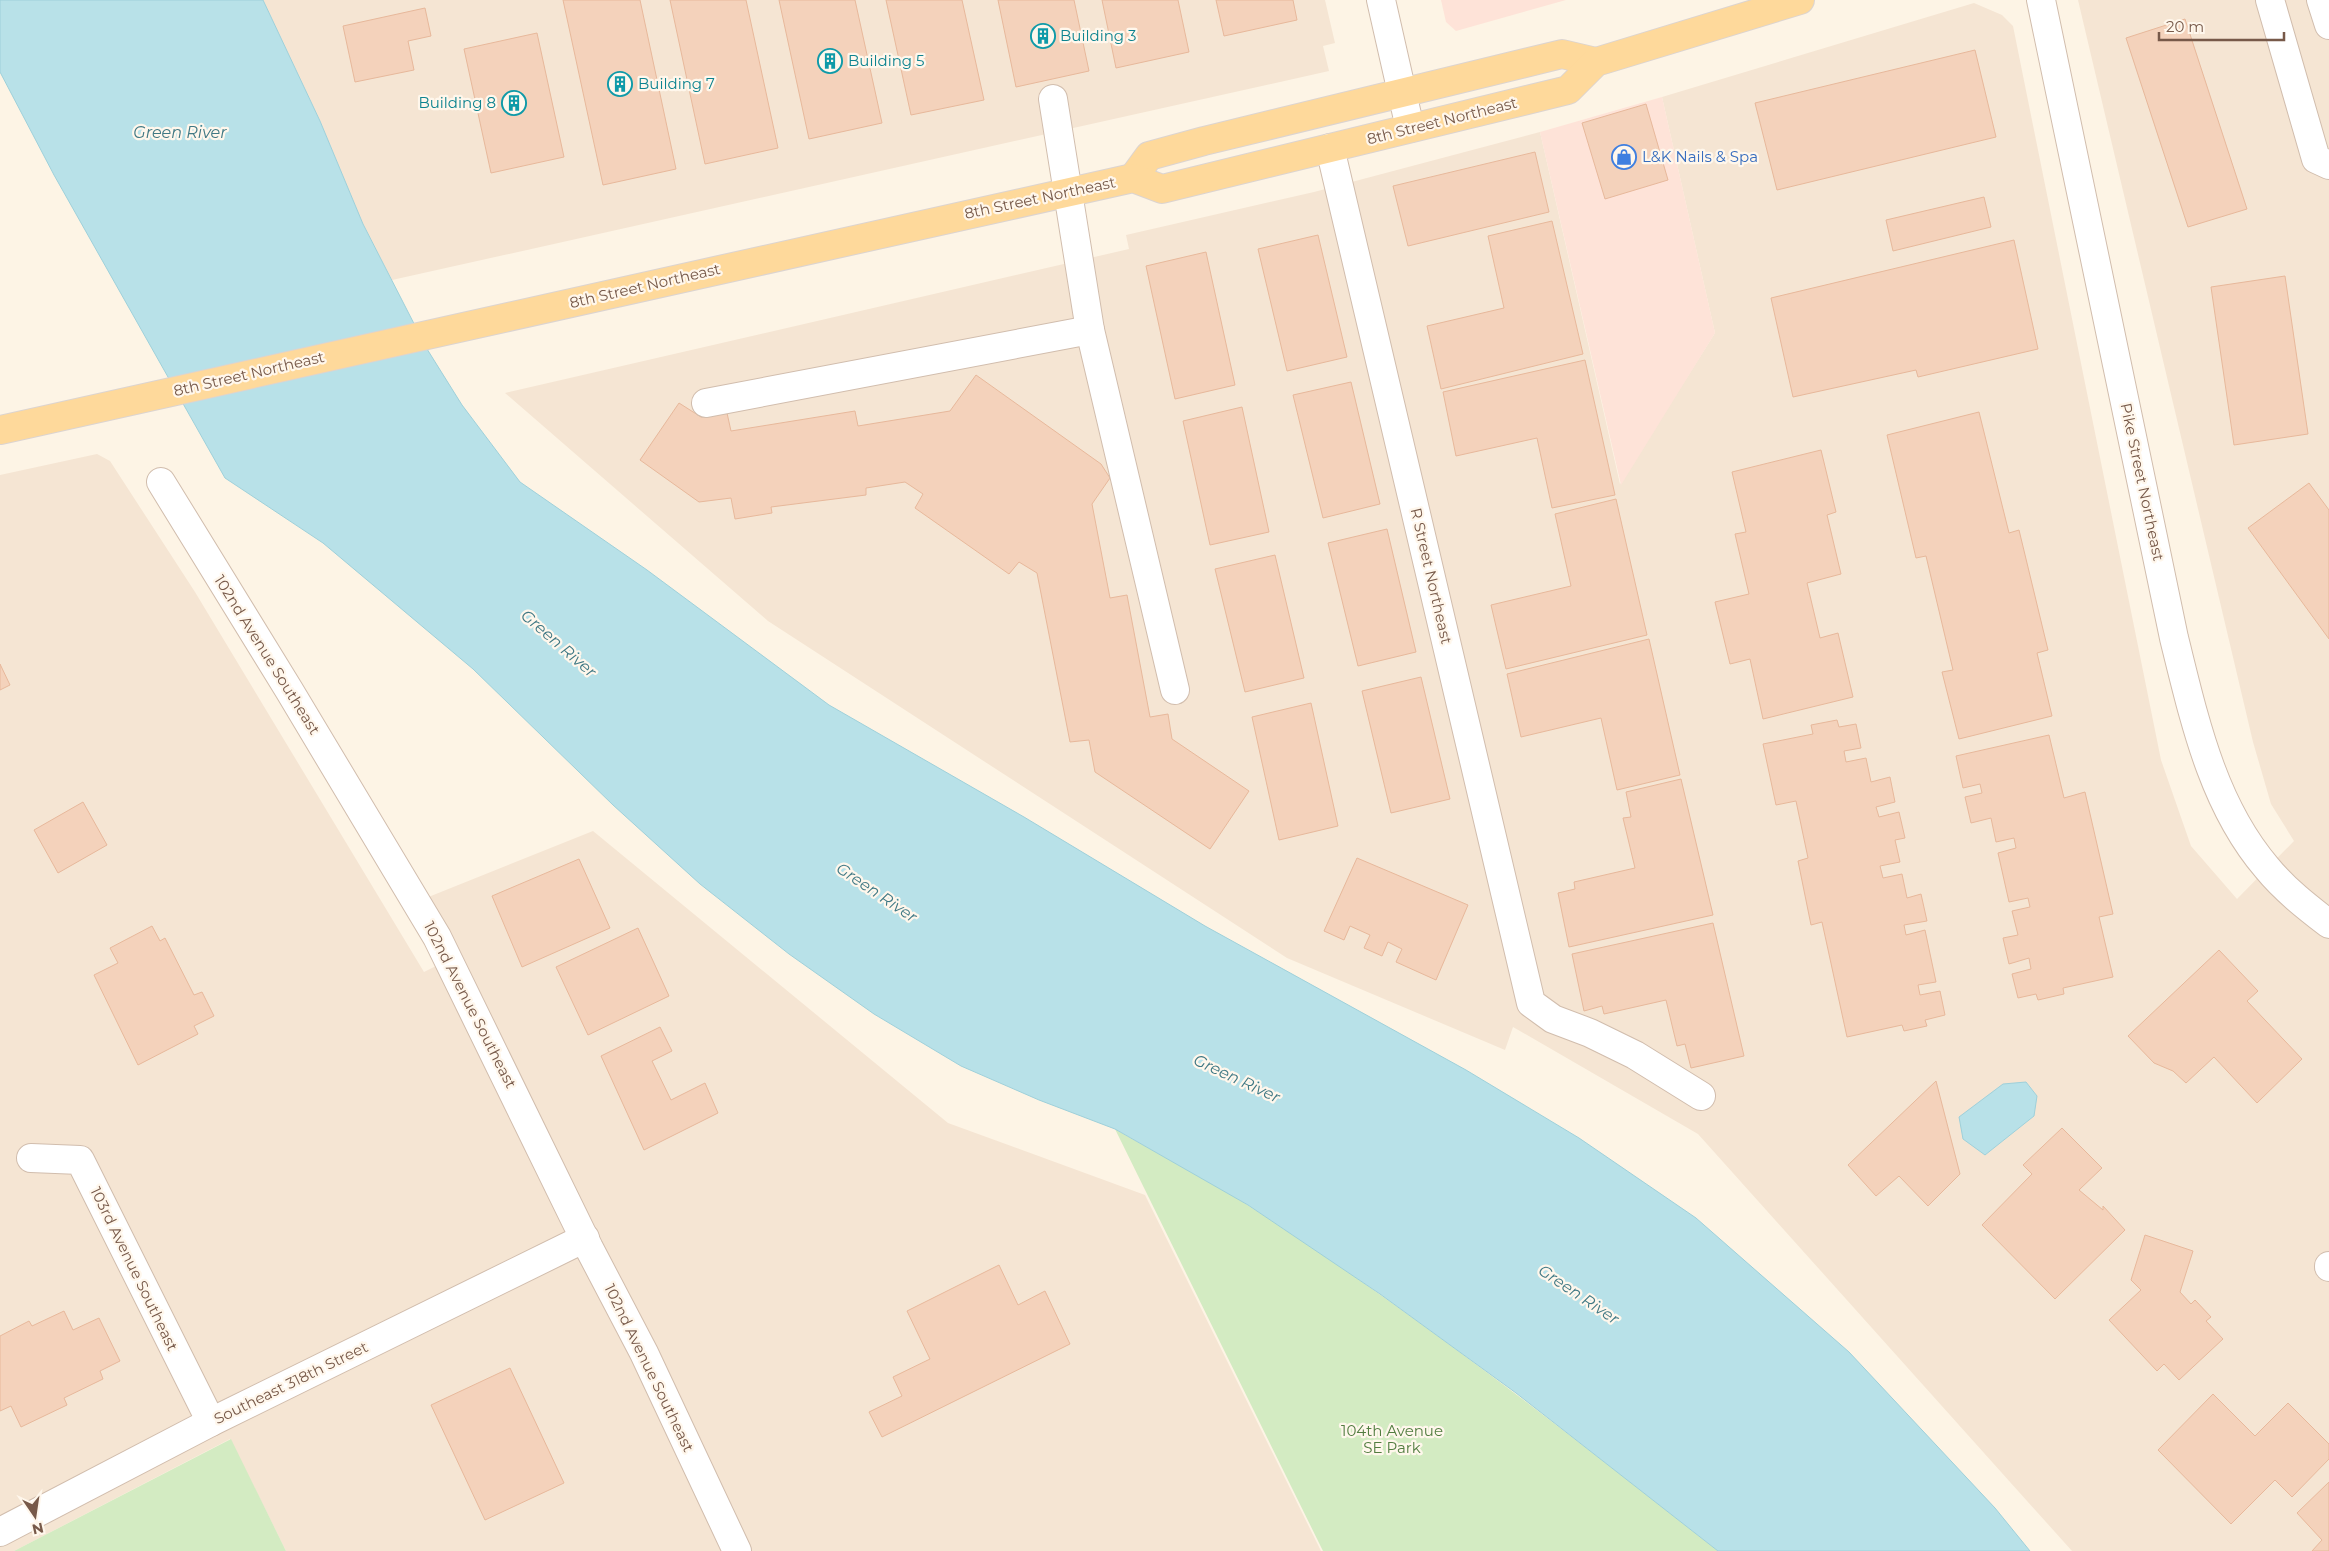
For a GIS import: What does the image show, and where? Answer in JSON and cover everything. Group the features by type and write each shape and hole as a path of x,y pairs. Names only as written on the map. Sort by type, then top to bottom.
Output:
{"main road":[{"name":"8th Street Northeast","path":"0,430 1134,178 1162,189 1568,90 1596,62 1800,0"},
{"name":"8th Street Northeast","path":"1134,178 1149,156 1562,54 1596,62"}],"street":[{"path":"1380,0 1410,128"},
{"name":"Pike Street Northeast","path":"2041,0 2174,638 2197,727 2211,769 2229,811 2247,841 2266,868 2288,891 2329,924"},
{"path":"2270,0 2316,159 2329,165"},
{"path":"2321,0 2329,25"},
{"path":"1052,99 1090,330 1175,690"},
{"name":"R Street Northeast","path":"1330,148 1531,1003 1553,1019 1590,1033 1635,1055 1701,1096"},
{"path":"706,403 1090,330"},
{"name":"102nd Avenue Southeast","path":"161,482 290,690 437,937 585,1238 644,1353 737,1551"},
{"name":"103rd Avenue Southeast","path":"31,1158 80,1160 211,1422"},
{"name":"Southeast 318th Street","path":"0,1532 211,1422 585,1238"}],"shaded area":[{"path":"263,0 1325,0 1335,43 1323,46 1329,71 392,280 363,224 320,121"},
{"path":"1441,0 1566,0 1456,31 1446,22"},
{"path":"2078,0 2329,0 2329,1551 2072,1551 1698,1134 1513,1027 1505,1050 1287,958 768,621 505,393 1129,249 1126,235 1314,192 1540,132 1620,484 1715,333 1662,97 1974,3 2002,15 2013,26 2161,760 2191,846 2237,899 2294,841 2271,804 2253,742"},
{"path":"1662,97 1715,333 1621,485 1540,132"},
{"path":"97,454 110,461 195,592 424,972 448,960 416,902 593,831 948,1123 1145,1195 1321,1551 286,1551 230,1439 14,1551 0,1551 0,475"}],"green space":[{"name":"104th Avenue SE Park","path":"1115,1129 1233,1196 1370,1287 1546,1417 1718,1551 1323,1551"},
{"path":"231,1439 286,1551 14,1551"}],"water":[{"name":"Green River","path":"0,0 263,0 320,121 363,224 427,349 462,405 520,482 647,570 829,705 1024,817 1205,926 1466,1070 1579,1138 1696,1218 1849,1352 1995,1508 2030,1551 1718,1551 1516,1393 1380,1294 1248,1205 1115,1129 1039,1100 961,1066 874,1014 789,954 700,884 613,805 473,669 323,543 225,478 54,175 0,72"},
{"path":"2026,1082 2037,1096 2034,1116 1985,1155 1963,1139 1959,1117 2003,1084"}],"building":[{"name":"Building 7","path":"563,0 640,0 676,169 603,185"},
{"path":"670,0 746,0 778,148 705,164"},
{"name":"Building 5","path":"779,0 855,0 882,123 809,139"},
{"path":"886,0 962,0 984,100 911,115"},
{"name":"Building 3","path":"998,0 1074,0 1089,71 1016,87"},
{"path":"1102,0 1178,0 1189,52 1116,68"},
{"path":"1216,0 1293,0 1297,20 1224,36"},
{"path":"425,8 431,36 408,41 414,70 355,82 343,26"},
{"path":"2185,19 2247,209 2188,227 2126,38"},
{"name":"Building 8","path":"537,33 564,157 491,173 464,49"},
{"path":"1975,50 1996,137 1777,190 1755,103"},
{"path":"1646,104 1668,180 1605,199 1582,123"},
{"path":"1535,152 1549,212 1408,246 1393,186"},
{"path":"1984,197 1991,227 1893,251 1886,220"},
{"path":"1552,221 1583,354 1441,389 1427,326 1504,308 1488,236"},
{"path":"1318,235 1347,357 1287,371 1258,249"},
{"path":"2014,240 2038,349 1918,377 1916,370 1793,397 1771,298"},
{"path":"1206,252 1235,385 1175,399 1146,266"},
{"path":"2285,276 2308,434 2234,445 2211,287"},
{"path":"1585,360 1615,495 1552,508 1537,438 1456,456 1443,392"},
{"path":"976,375 1101,464 1110,478 1092,504 1110,598 1127,595 1150,717 1168,714 1172,739 1249,791 1210,849 1095,772 1089,740 1070,742 1037,573 1019,562 1009,574 915,508 923,494 905,482 866,488 866,495 771,507 772,513 735,519 731,498 699,502 640,460 679,403 701,417 727,413 731,431 855,411 858,426 950,411"},
{"path":"1351,382 1380,504 1323,518 1293,395"},
{"path":"1242,407 1269,532 1210,545 1183,421"},
{"path":"1979,412 2009,533 2019,530 2048,650 2037,653 2052,716 1959,739 1942,672 1953,670 1926,556 1916,558 1887,435"},
{"path":"1821,450 1836,512 1827,515 1841,574 1807,583 1820,638 1838,633 1853,697 1763,719 1750,659 1730,664 1715,602 1749,594 1735,534 1746,532 1732,472"},
{"path":"2309,483 2329,510 2329,639 2248,528"},
{"path":"1616,499 1647,635 1506,669 1491,605 1571,586 1555,514"},
{"path":"1387,529 1416,652 1358,666 1328,543"},
{"path":"1275,555 1304,678 1245,692 1215,569"},
{"path":"1649,639 1680,775 1617,790 1601,718 1521,737 1507,674"},
{"path":"0,664 10,685 0,690"},
{"path":"1421,677 1450,799 1391,813 1362,691"},
{"path":"1311,703 1338,826 1279,840 1252,717"},
{"path":"1837,720 1839,727 1856,724 1861,748 1844,751 1846,762 1866,758 1871,782 1890,777 1895,802 1876,807 1879,817 1899,812 1905,838 1895,840 1900,862 1880,866 1883,878 1902,874 1907,898 1921,894 1927,921 1904,925 1906,935 1925,930 1936,982 1918,985 1920,995 1940,991 1945,1015 1925,1020 1927,1026 1904,1031 1902,1025 1847,1037 1822,922 1811,925 1798,861 1808,858 1796,801 1776,805 1763,744 1813,734 1811,725"},
{"path":"2049,735 2064,798 2085,792 2113,914 2099,917 2113,977 2063,988 2064,994 2038,1000 2036,994 2018,998 2012,974 2031,969 2029,958 2009,964 2003,938 2018,935 2012,911 2030,907 2028,898 2009,902 1998,853 2016,848 2014,838 1996,842 1991,818 1971,823 1965,797 1982,793 1980,784 1963,788 1956,756"},
{"path":"1681,779 1713,915 1569,947 1558,893 1575,889 1574,882 1635,868 1623,818 1631,817 1626,792"},
{"path":"83,802 107,845 58,873 34,830"},
{"path":"1357,858 1468,905 1436,980 1396,962 1402,949 1388,942 1382,956 1364,948 1370,935 1350,926 1344,940 1324,931"},
{"path":"579,859 610,928 522,967 492,896"},
{"path":"1713,923 1744,1056 1691,1068 1685,1044 1677,1046 1666,1000 1604,1014 1602,1006 1584,1011 1572,954"},
{"path":"152,926 160,941 165,938 194,995 202,992 214,1016 194,1026 198,1034 138,1065 94,975 118,963 110,948"},
{"path":"638,928 669,996 588,1035 556,967"},
{"path":"2219,950 2258,991 2247,1001 2302,1059 2257,1103 2214,1057 2186,1083 2173,1071 2154,1063 2128,1036"},
{"path":"660,1027 672,1051 652,1061 671,1100 705,1083 718,1113 644,1150 601,1056"},
{"path":"1936,1081 1960,1174 1928,1206 1899,1176 1876,1196 1848,1165"},
{"path":"2062,1128 2102,1168 2079,1190 2103,1210 2103,1206 2125,1230 2055,1299 1982,1225 2032,1174 2023,1165"},
{"path":"2145,1235 2193,1251 2180,1292 2191,1304 2195,1300 2211,1317 2206,1321 2223,1339 2179,1380 2164,1364 2157,1371 2109,1320 2141,1290 2131,1280"},
{"path":"999,1265 1018,1305 1045,1291 1070,1344 882,1437 869,1412 902,1396 893,1377 930,1359 907,1311"},
{"path":"64,1311 73,1330 99,1318 120,1361 100,1371 103,1379 64,1398 67,1405 21,1427 11,1406 0,1411 0,1336 29,1321 32,1326"},
{"path":"510,1368 564,1483 485,1520 431,1405"},
{"path":"2213,1394 2255,1436 2288,1403 2329,1444 2329,1459 2292,1497 2275,1480 2231,1524 2158,1450"},
{"path":"2329,1482 2329,1551 2312,1551 2322,1540 2297,1513"}],"place":[{"name":"Building 3","path":"1043,36"},
{"name":"Building 5","path":"830,61"},
{"name":"Building 7","path":"620,84"},
{"name":"Building 8","path":"514,103"},
{"name":"L&K Nails & Spa","path":"1624,157"}]}
